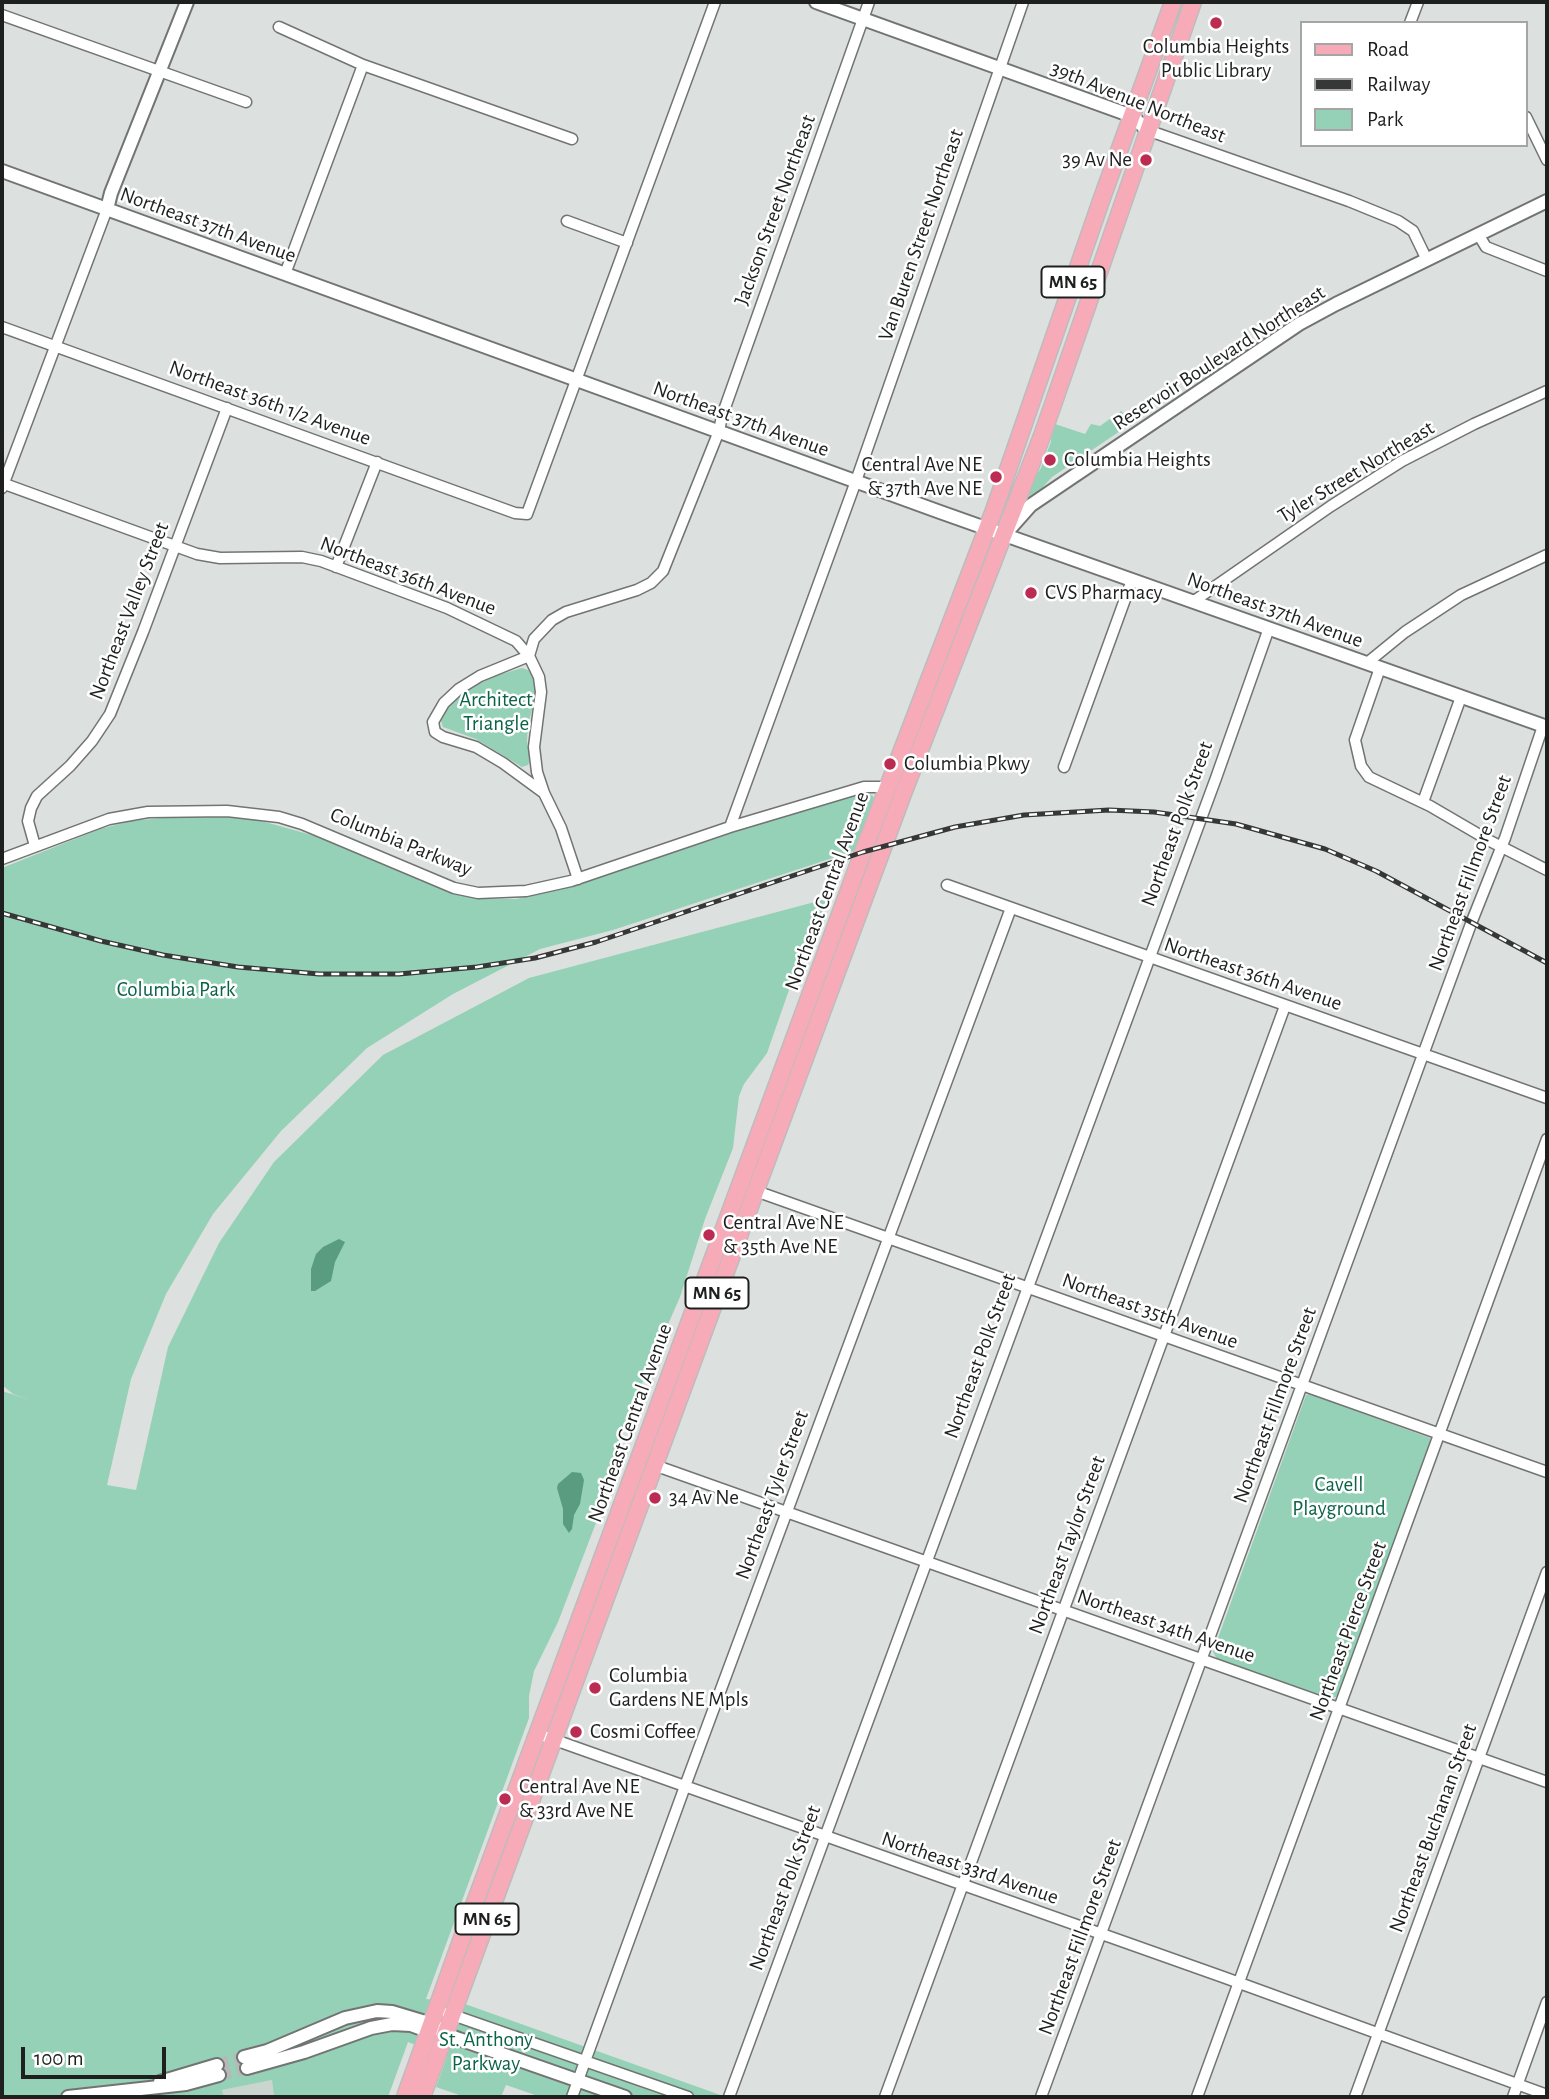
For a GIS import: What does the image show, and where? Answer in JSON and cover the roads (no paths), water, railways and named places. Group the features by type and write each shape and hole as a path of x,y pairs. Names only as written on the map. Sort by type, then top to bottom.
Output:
{"main road":[{"name":"MN 65","path":"986,528 1173,2"},
{"name":"MN 65","path":"1004,534 1042,436 1193,2"},
{"path":"1063,374 1055,364 1066,318 1065,306"},
{"path":"1042,436 1041,408 1049,378 1046,361"},
{"name":"Northeast Central Avenue","path":"545,1737 654,1465 888,786 986,528"},
{"name":"Northeast Central Avenue","path":"405,2097 545,1737 748,1188 1004,534"},
{"name":"Northeast Central Avenue","path":"422,2097 446,2034 437,2020"}],"street":[{"path":"2,485 158,70 187,2"},
{"path":"577,379 715,2"},
{"name":"39th Avenue Northeast","path":"816,2 1132,116 1147,130 1349,201 1398,221 1413,231 1427,260"},
{"name":"Jackson Street Northeast","path":"529,656 534,639 552,620 574,609 637,590 651,583 663,571 719,431 726,403 869,2"},
{"name":"Van Buren Street Northeast","path":"730,827 856,481 1023,2"},
{"path":"1411,21 1418,2"},
{"path":"2,15 246,102"},
{"path":"279,27 363,65 572,139"},
{"path":"285,274 363,65"},
{"path":"1528,121 1547,160"},
{"name":"Northeast 37th Avenue","path":"2,171 986,528 1545,727"},
{"name":"Reservoir Boulevard Northeast","path":"1004,534 1031,505 1299,324 1547,201"},
{"path":"567,222 627,243"},
{"path":"1478,234 1486,247 1547,271"},
{"name":"Northeast 36th 1/2 Avenue","path":"2,327 515,513 527,514 577,379"},
{"name":"Tyler Street Northeast","path":"1194,601 1331,506 1402,461 1547,391"},
{"name":"Northeast Valley Street","path":"35,846 29,821 31,808 37,796 70,766 92,741 110,713 226,408"},
{"path":"336,567 377,462"},
{"name":"Northeast 36th Avenue","path":"2,485 197,554 220,558 302,557 336,567 447,608 516,640 529,656"},
{"path":"1367,663 1405,632 1461,595 1547,555"},
{"path":"1064,767 1132,580"},
{"name":"Northeast Polk Street","path":"729,2097 1269,628"},
{"path":"544,793 476,747 435,732 433,722 444,703 459,689 480,676 529,656 539,677 541,692 534,747 537,772 561,828 578,878"},
{"path":"1380,668 1355,740 1361,766 1369,777 1423,802 1547,870"},
{"path":"1423,802 1461,697"},
{"name":"Northeast Fillmore Street","path":"1041,2097 1545,727"},
{"name":"Columbia Parkway","path":"2,859 109,820 148,812 227,811 279,817 302,824 454,888 478,893 536,890 864,787 888,786 904,791"},
{"name":"Northeast 36th Avenue","path":"947,885 1547,1098"},
{"name":"Northeast Tyler Street","path":"572,2097 1011,908"},
{"name":"Northeast Taylor Street","path":"884,2097 1285,1006"},
{"name":"Northeast Pierce Street","path":"1197,2097 1547,1139"},
{"name":"Northeast 35th Avenue","path":"748,1188 1547,1472"},
{"name":"Northeast 34th Avenue","path":"654,1465 1547,1782"},
{"name":"Northeast Buchanan Street","path":"1354,2097 1547,1572"},
{"name":"Northeast 33rd Avenue","path":"545,1737 1547,2095"},
{"path":"1513,2097 1547,2002"},
{"path":"437,2020 371,2028 314,2049 246,2063 267,2051 345,2018 377,2011 437,2020 585,2061 688,2097"},
{"path":"446,2034 625,2097"},
{"path":"68,2097 144,2088 218,2070"}],"tunnel":[{"path":"217,2065 244,2057"},
{"path":"219,2075 247,2068"}],"railway":[{"path":"2,913 101,941 163,955 238,967 319,974 399,974 477,967 535,958 596,942 863,852 955,827 1024,815 1109,810 1154,812 1236,824 1325,849 1376,871 1547,963"}],"place":[{"name":"Columbia Heights Public Library","path":"1216,23"},
{"name":"39 Av Ne","path":"1146,160"},
{"name":"Columbia Heights","path":"1050,460"},
{"name":"Central Ave NE & 37th Ave NE","path":"996,477"},
{"name":"CVS Pharmacy","path":"1031,593"},
{"name":"Columbia Pkwy","path":"890,764"},
{"name":"Central Ave NE & 35th Ave NE","path":"709,1235"},
{"name":"34 Av Ne","path":"655,1498"},
{"name":"Columbia Gardens NE Mpls","path":"595,1688"},
{"name":"Cosmi Coffee","path":"576,1732"},
{"name":"Central Ave NE & 33rd Ave NE","path":"505,1799"}],"park label":[{"name":"Architect Triangle","path":"496,712"},
{"name":"Columbia Park","path":"176,990"},
{"name":"Cavell Playground","path":"1339,1497"},
{"name":"St. Anthony Parkway","path":"486,2052"}]}
